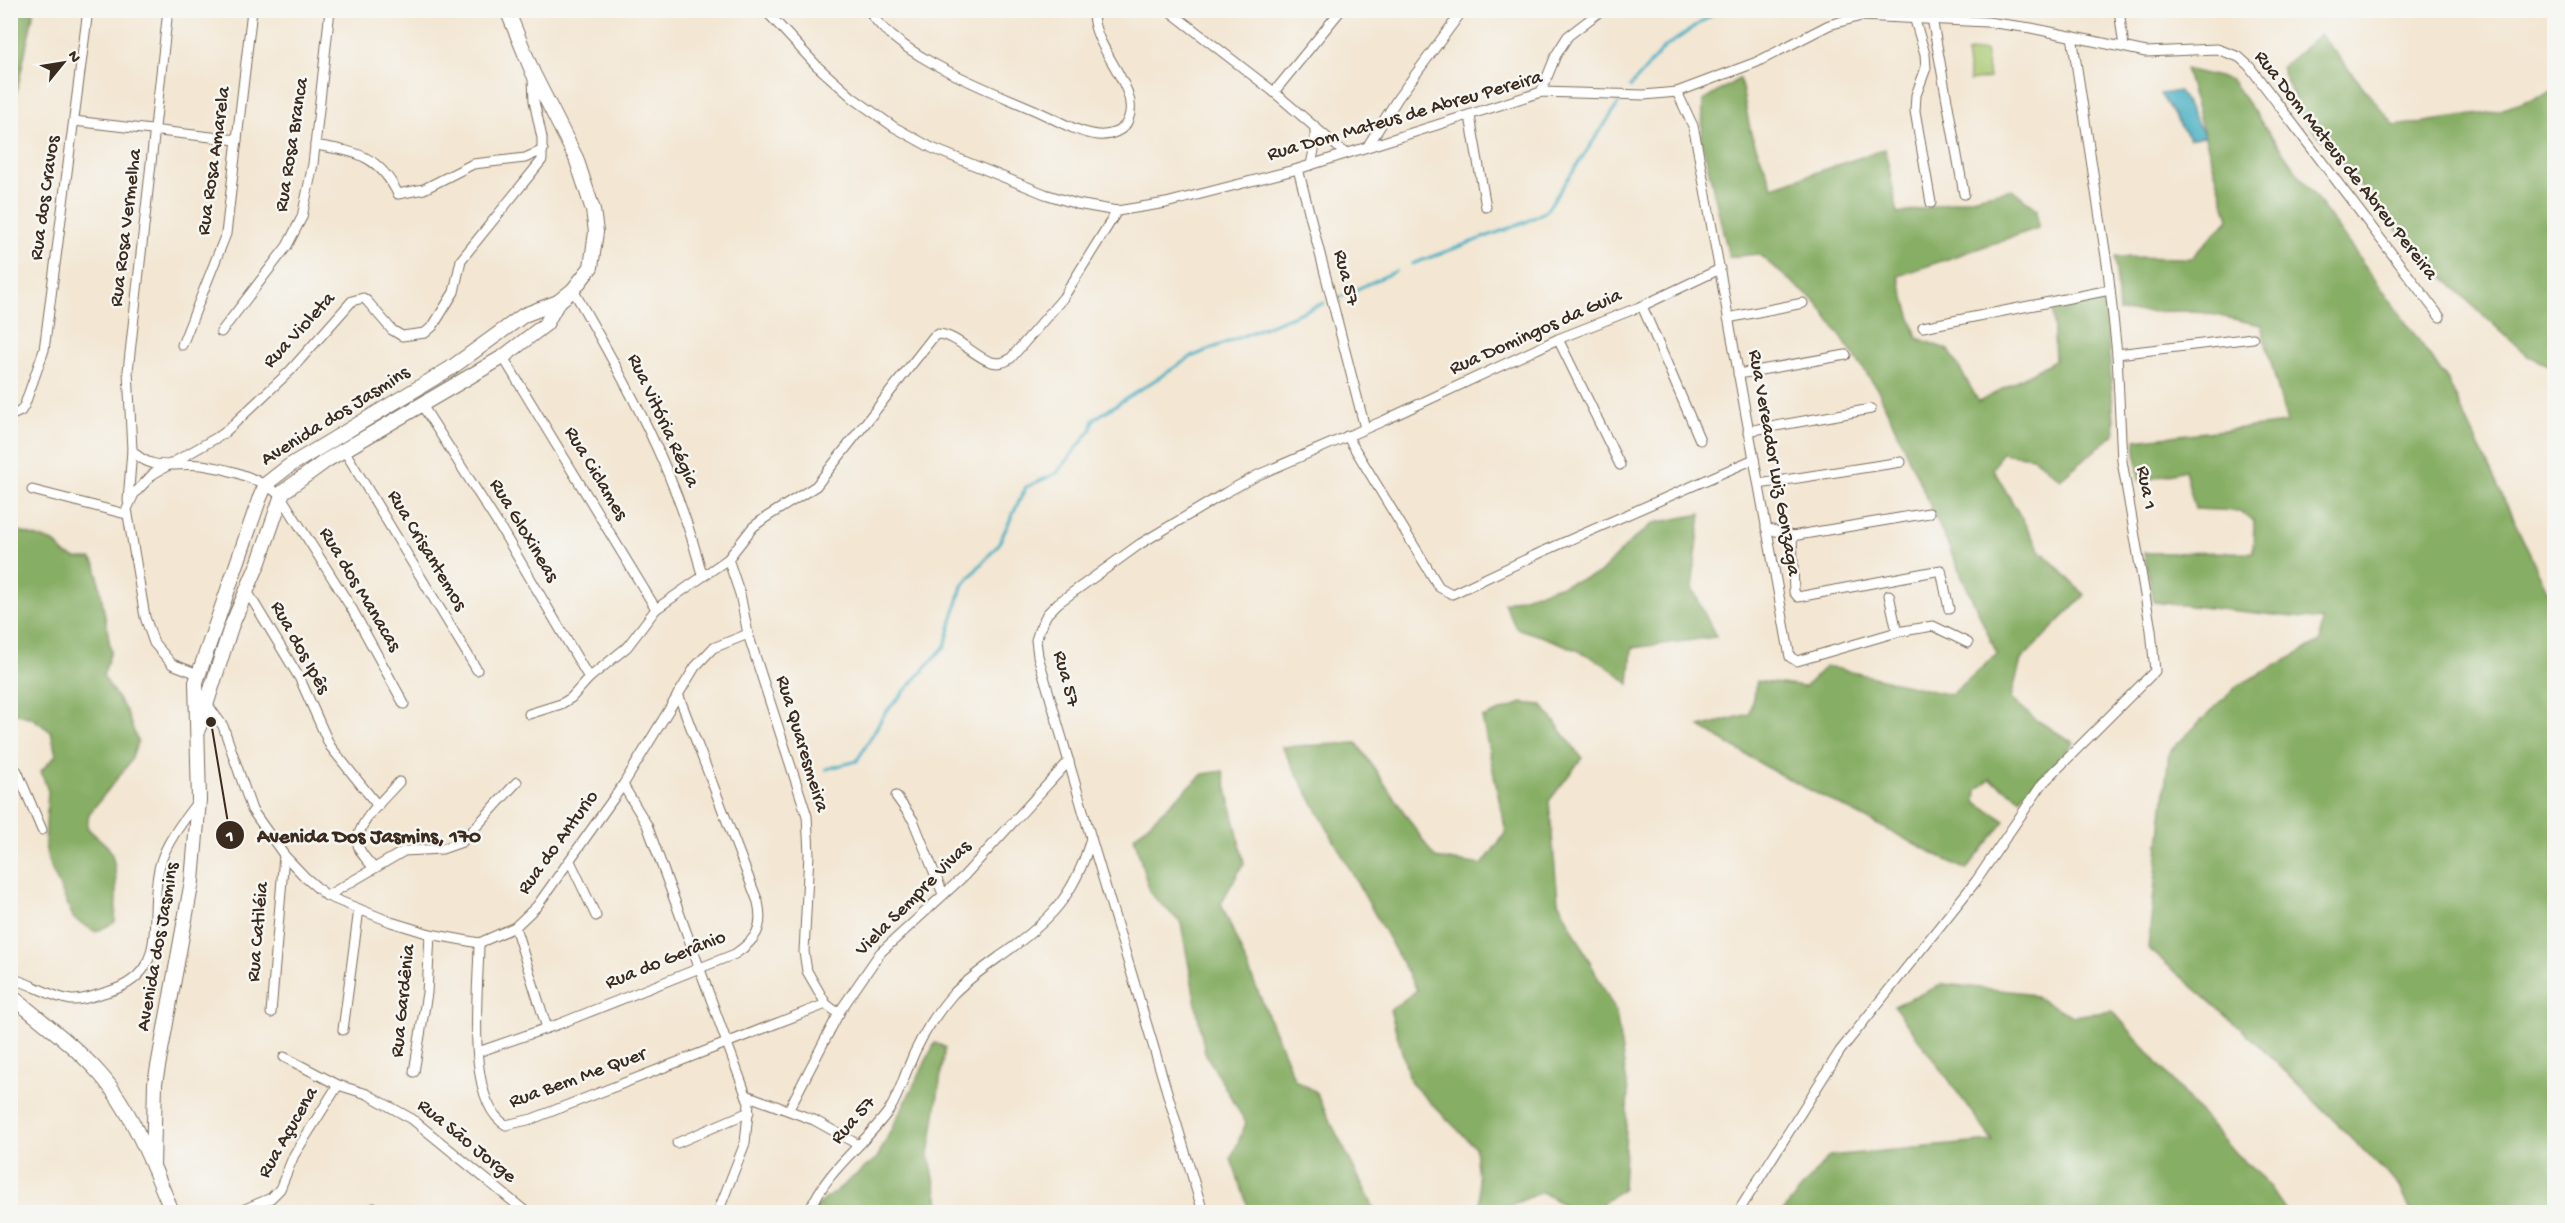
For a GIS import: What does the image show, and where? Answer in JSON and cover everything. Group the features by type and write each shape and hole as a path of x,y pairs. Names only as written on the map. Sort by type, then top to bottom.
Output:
{"street":[{"name":"Rua dos Cravos","path":"10,416 21,411 25,404 44,350 88,10"},
{"name":"Rua Rosa Vermelha","path":"126,511 132,450 128,371 168,10"},
{"name":"Rua Rosa Amarela","path":"182,345 224,242 252,10"},
{"name":"Rua Rosa Branca","path":"221,332 295,232 306,202 315,145 330,10"},
{"name":"Avenida dos Jasmins","path":"153,1166 155,1083 192,881 199,800 197,735 201,699 198,674 240,549 266,484 289,466 478,350 524,315 558,302 573,290 591,267 596,232 593,210 576,158 533,73 507,10"},
{"name":"Rua Dom Mateus de Abreu Pereira","path":"765,10 831,79 894,127 932,148 1045,194 1077,204 1117,211 1166,203 1298,169 1370,144 1470,116 1541,92 1644,95 1677,92 1757,62 1846,18 1914,17 1987,22 2156,53 2217,49 2239,57 2270,93 2321,164 2440,317"},
{"path":"869,10 885,30 911,49 956,76 1079,130 1106,135 1123,128 1128,120 1131,100 1100,44 1093,20 1093,10"},
{"path":"1274,92 1341,10"},
{"path":"1370,144 1398,98 1463,10"},
{"path":"1541,92 1556,55 1568,36 1602,10"},
{"path":"2119,10 2124,47"},
{"path":"1172,13 1274,92 1345,153"},
{"path":"1914,17 1925,54 1926,68 1916,95 1915,111 1931,203"},
{"path":"1932,18 1964,194"},
{"name":"Rua 1","path":"1738,1212 1840,1051 1976,881 2043,783 2154,671 2151,630 2122,461 2117,354 2110,290 2072,36"},
{"path":"315,145 364,155 381,168 398,194 424,189 473,164 525,158 543,150 534,101 533,73"},
{"name":"Rua Vereador Luiz Gonzaga","path":"1677,92 1693,126 1792,660 1797,661 1897,632 1933,626 1968,643"},
{"path":"1470,116 1486,207"},
{"path":"74,121 237,140"},
{"path":"1311,165 1315,145 1315,126"},
{"name":"Rua Violeta","path":"126,511 142,483 166,466 224,434 290,370 352,301 363,298 392,330 402,336 418,335 429,330 454,292 461,260 542,160 543,150"},
{"name":"Rua 57","path":"809,1212 824,1182 890,1109 923,1036 954,993 971,977 1025,939 1056,911 1076,882 1091,838 1038,656 1036,640 1047,614 1088,580 1140,544 1224,493 1258,475 1365,428 1298,169"},
{"path":"529,714 561,704 627,646 656,609 702,575 728,560 753,527 816,486 934,336 938,334 950,336 996,364 1005,363 1011,358 1063,298 1117,211"},
{"name":"Rua Domingos da Guia","path":"1365,428 1558,339 1642,306 1720,269"},
{"name":"Rua Vitória Régia","path":"573,290 633,396 686,516 702,575"},
{"path":"1923,327 2110,290"},
{"name":"Avenida dos Jasmins","path":"201,699 259,562 280,495 295,481 344,450 503,357 546,324 558,302"},
{"path":"1728,318 1803,303"},
{"path":"1642,306 1700,440"},
{"path":"2117,354 2253,338"},
{"path":"1558,339 1620,465"},
{"path":"1738,374 1846,355"},
{"name":"Rua Ciclames","path":"503,357 656,609"},
{"name":"Rua Gloxineas","path":"422,405 503,531 589,678"},
{"path":"1748,431 1871,409"},
{"path":"1347,436 1439,587 1452,594 1754,459"},
{"path":"132,450 144,461 166,466 208,466 266,484"},
{"name":"Rua Crisantemos","path":"344,450 477,670"},
{"path":"1759,484 1901,462"},
{"name":"Rua dos Manacas","path":"266,484 280,495 352,609 404,704"},
{"path":"32,490 126,511 145,617 154,643 172,664 198,674"},
{"path":"1767,528 1792,536 1929,513"},
{"path":"1792,536 1794,592 1798,597 1941,570 1949,609"},
{"name":"Rua Quaresmeira","path":"728,560 740,594 748,634 807,816 809,854 804,952 807,971 826,1004"},
{"name":"Rua dos Ipês","path":"247,591 300,679 318,723 341,763 378,806"},
{"path":"1889,595 1897,632"},
{"name":"Rua do Anturio","path":"480,943 515,927 544,898 623,785 695,667 713,648 748,634"},
{"name":"Rua do Gerânio","path":"478,1052 547,1028 735,954 753,941 757,935 761,914 678,694"},
{"path":"201,699 223,726 252,810 284,855 327,896 430,934 480,943"},
{"name":"Viela Sempre Vivas","path":"789,1109 838,1014 880,954 1002,837 1070,761"},
{"path":"10,766 17,771 42,830"},
{"path":"374,868 361,852 358,837 364,823 399,782"},
{"path":"327,896 404,851 442,849 462,842 517,782"},
{"path":"623,785 647,825 746,1095 749,1112 745,1143 718,1212"},
{"path":"896,796 913,820 943,894"},
{"path":"10,978 72,1000 114,990 140,976 147,967 152,948 160,865 173,837 199,800"},
{"path":"1091,838 1203,1212"},
{"name":"Rua Catiléia","path":"271,1013 284,855"},
{"path":"570,861 596,916"},
{"path":"343,1030 359,909"},
{"path":"515,927 547,1028"},
{"name":"Rua Gardênia","path":"414,1072 427,993 430,934"},
{"name":"Rua Bem Me Quer","path":"480,943 479,1079 489,1110 506,1125 515,1124 826,1004"},
{"path":"10,994 99,1073 120,1103 153,1166 172,1212"},
{"path":"826,1004 838,1014"},
{"name":"Rua São Jorge","path":"284,1057 338,1085 367,1094 412,1119 526,1212"},
{"name":"Rua Açucena","path":"238,1212 266,1200 280,1189 294,1155 338,1085"},
{"path":"746,1095 789,1109 857,1144"},
{"path":"677,1143 749,1112"}],"green space":[{"path":"11,10 34,11 14,104 11,108"},
{"path":"2320,34 2395,126 2495,112 2554,91 2554,367 2528,356 2402,236 2301,114 2281,68"},
{"path":"1985,50 1989,78 1970,81 1966,53"},
{"path":"2185,69 2231,80 2448,381 2554,605 2554,1212 2411,1212 2400,1187 2255,1041 2148,948 2169,752 2237,686 2320,642 2322,620 2154,602 2144,553 2253,552 2254,522 2240,511 2195,509 2185,470 2139,482 2135,440 2287,423 2261,325 2196,311 2119,312 2115,257 2191,258 2229,219"},
{"path":"1740,78 1751,134 1773,187 1885,149 1898,214 2012,189 2037,209 2038,228 1898,276 1917,338 1949,350 1979,402 2055,360 2053,307 2105,299 2115,434 2060,479 2033,457 2001,453 1993,469 2040,550 2085,595 2021,660 2011,698 2035,719 2074,743 2020,798 1990,779 1977,790 1976,802 2005,821 1966,870 1773,771 1700,727 1749,714 1757,681 1805,687 1826,666 1951,695 1997,654 1878,390 1818,304 1758,254 1729,257 1702,141 1703,101"},
{"path":"1701,514 1692,588 1716,637 1632,648 1629,684 1604,664 1590,657 1516,628 1504,603 1599,574 1630,542 1654,523"},
{"path":"10,525 21,532 54,542 65,554 77,559 91,559 96,565 111,651 103,676 126,711 138,742 130,762 89,814 87,827 108,847 112,854 116,883 115,922 96,932 74,919 48,861 45,844 48,791 41,771 56,755 51,732 32,718 11,712"},
{"path":"1522,703 1542,705 1582,758 1549,801 1558,901 1616,1012 1628,1092 1623,1188 1599,1206 1584,1212 1567,1207 1542,1192 1495,1212 1481,1212 1475,1147 1411,1083 1390,1010 1417,990 1282,747 1357,743 1435,858 1482,865 1506,832 1482,718"},
{"path":"1223,771 1244,863 1221,903 1295,1080 1315,1091 1376,1212 1250,1212 1231,1159 1246,1123 1205,1053 1181,923 1150,893 1134,837 1203,774"},
{"path":"1943,984 2027,993 2073,1016 2113,1011 2236,1155 2263,1178 2287,1212 1782,1212 1829,1156 1993,1141 1894,1006"},
{"path":"935,1043 945,1047 929,1155 941,1212 815,1212 817,1206 877,1158"}],"water":[{"path":"2179,91 2205,136 2189,139 2160,94"}],"waterway":[{"path":"1630,87 1664,48 1719,10"},
{"path":"1412,264 1526,222 1546,211 1619,103"},
{"path":"1340,297 1396,271"},
{"path":"826,769 857,761 885,713 945,646 962,586 998,545 1026,487 1057,473 1091,430 1094,419 1191,357 1324,303"}],"place":[{"name":"Avenida Dos Jasmins, 170","path":"211,722"}]}
